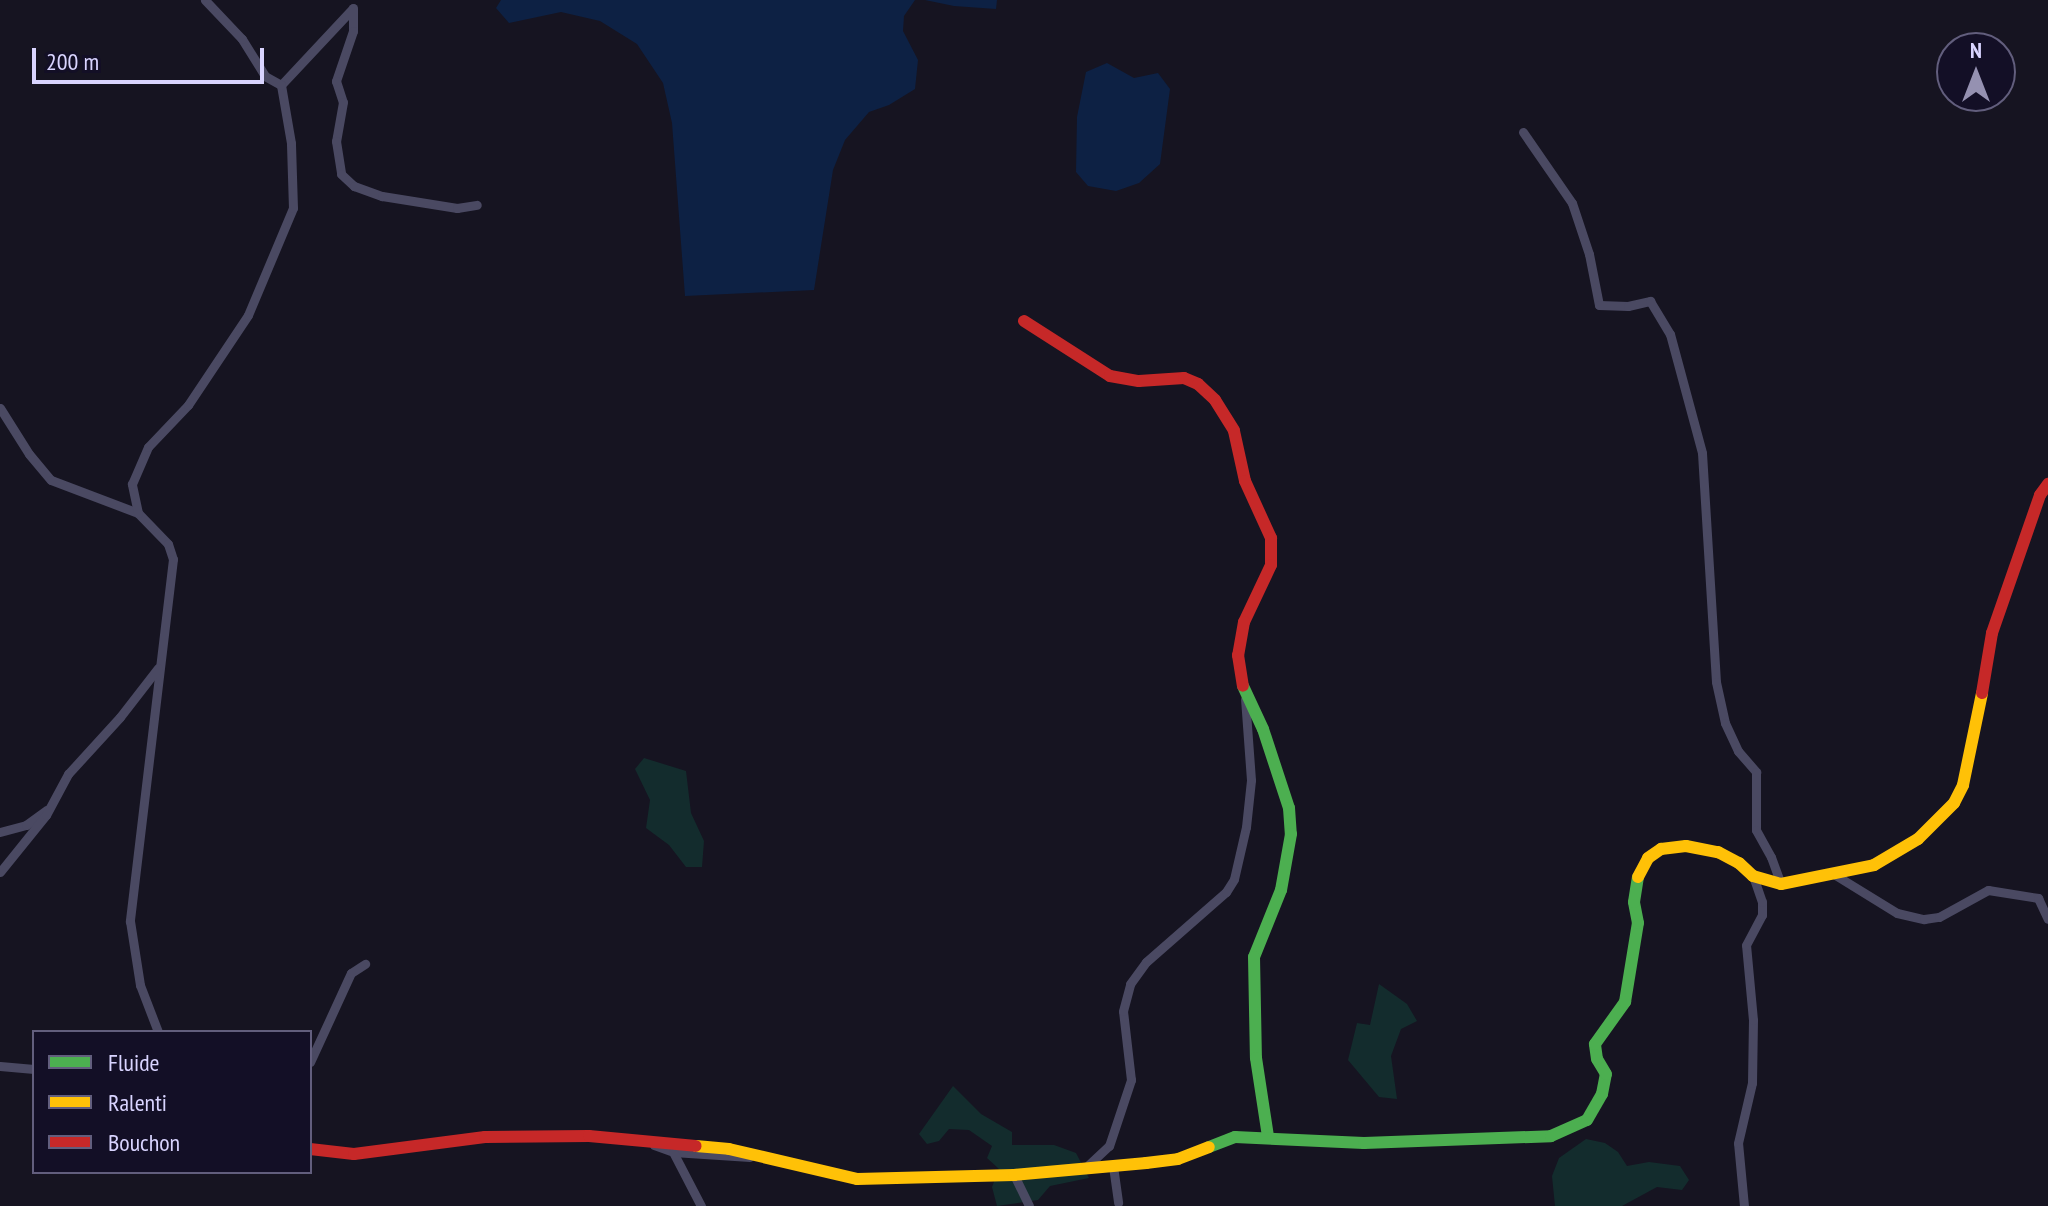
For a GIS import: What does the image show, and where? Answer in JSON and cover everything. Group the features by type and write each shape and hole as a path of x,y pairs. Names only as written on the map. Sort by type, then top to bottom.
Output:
{"street":[{"path":"205,0 242,39 265,76 281,85"},
{"path":"281,85 353,8 353,31 336,81 343,102 336,141 341,174 354,186 382,196 457,208 477,205"},
{"path":"138,513 132,484 148,447 188,405 248,315 293,208 291,143 281,85"},
{"path":"1523,132 1572,203 1589,254 1599,305 1628,306 1650,301 1670,334 1702,453 1716,682 1725,723 1738,751 1756,772 1756,830 1781,884"},
{"path":"1024,321 1110,376 1139,381 1184,378 1198,384 1215,400 1234,431 1245,481 1273,551 1265,583 1244,622 1238,655 1248,714 1251,780 1241,857 1226,892 1146,962 1130,984 1123,1011 1131,1080 1109,1146 1084,1169"},
{"path":"0,408 29,454 51,480 138,513 168,544 173,559 130,921 140,985 157,1030"},
{"path":"312,1149 354,1154 436,1142 533,1135 636,1139 762,1155 857,1179 1014,1175 1178,1159 1235,1137 1268,1136 1364,1143 1551,1136 1587,1120 1602,1094 1606,1074 1597,1059 1595,1044 1625,1002 1638,923 1634,902 1637,878 1648,858 1661,849 1686,846 1718,852 1739,863 1753,876 1781,884 1874,865 1918,839 1954,803 1963,785 1977,726 1992,633 2040,495 2048,484"},
{"path":"0,872 18,853 68,774 120,717 160,665"},
{"path":"1242,684 1279,772 1289,808 1291,834 1281,890 1254,957 1256,1058 1268,1136"},
{"path":"0,832 26,825 47,810"},
{"path":"1832,873 1897,913 1924,919 1939,917 1988,890 2038,898 2048,919"},
{"path":"1744,1206 1738,1143 1752,1083 1753,1020 1746,945 1762,915 1762,902 1753,876"},
{"path":"312,1058 351,973 365,964"},
{"path":"0,1066 32,1069"},
{"path":"636,1139 673,1152 740,1158 762,1155"},
{"path":"673,1152 701,1206"},
{"path":"1113,1166 1118,1203"},
{"path":"1014,1175 1029,1206"}],"green space":[{"path":"644,758 686,771 691,813 704,841 702,867 686,867 669,845 646,828 650,800 635,769"},
{"path":"1379,984 1407,1004 1417,1021 1401,1029 1391,1056 1397,1099 1379,1097 1348,1060 1357,1023 1370,1025"},
{"path":"953,1086 981,1114 1012,1132 1012,1145 1054,1145 1076,1153 1089,1178 1050,1186 1038,1200 997,1206 992,1187 999,1169 987,1158 992,1146 969,1130 949,1129 939,1141 927,1144 919,1134"},
{"path":"1586,1139 1605,1143 1618,1152 1627,1166 1649,1162 1680,1166 1689,1180 1682,1190 1657,1187 1622,1206 1555,1206 1552,1176 1559,1158"}],"water":[{"path":"501,0 915,0 904,16 903,31 918,60 915,89 889,105 869,112 845,140 833,170 814,290 685,296 672,123 663,83 637,44 600,21 561,12 509,23 496,8"},
{"path":"925,0 997,0 996,9"},
{"path":"1107,63 1134,78 1158,73 1170,89 1160,164 1139,183 1116,191 1088,186 1076,172 1077,117 1086,72"}],"traffic: fast":[{"path":"1243,686 1263,729 1289,808 1291,834 1281,890 1254,957 1256,1058 1268,1136"},
{"path":"1209,1147 1235,1137 1364,1143 1551,1136 1587,1120 1602,1094 1606,1074 1597,1059 1595,1044 1625,1002 1638,923 1634,902 1638,877"}],"traffic: slow":[{"path":"1638,877 1648,858 1661,849 1686,846 1718,852 1739,863 1753,876 1781,884 1874,865 1918,839 1954,803 1963,785 1982,693"},
{"path":"696,1146 729,1149 857,1179 1014,1175 1178,1159 1209,1147"}],"traffic: jam":[{"path":"1024,321 1110,376 1139,381 1184,378 1198,384 1215,400 1234,431 1245,481 1271,538 1271,565 1244,622 1238,655 1243,686"},
{"path":"1982,693 1992,633 2040,495 2048,484"},
{"path":"312,1149 354,1154 485,1137 589,1136 696,1146"}]}
